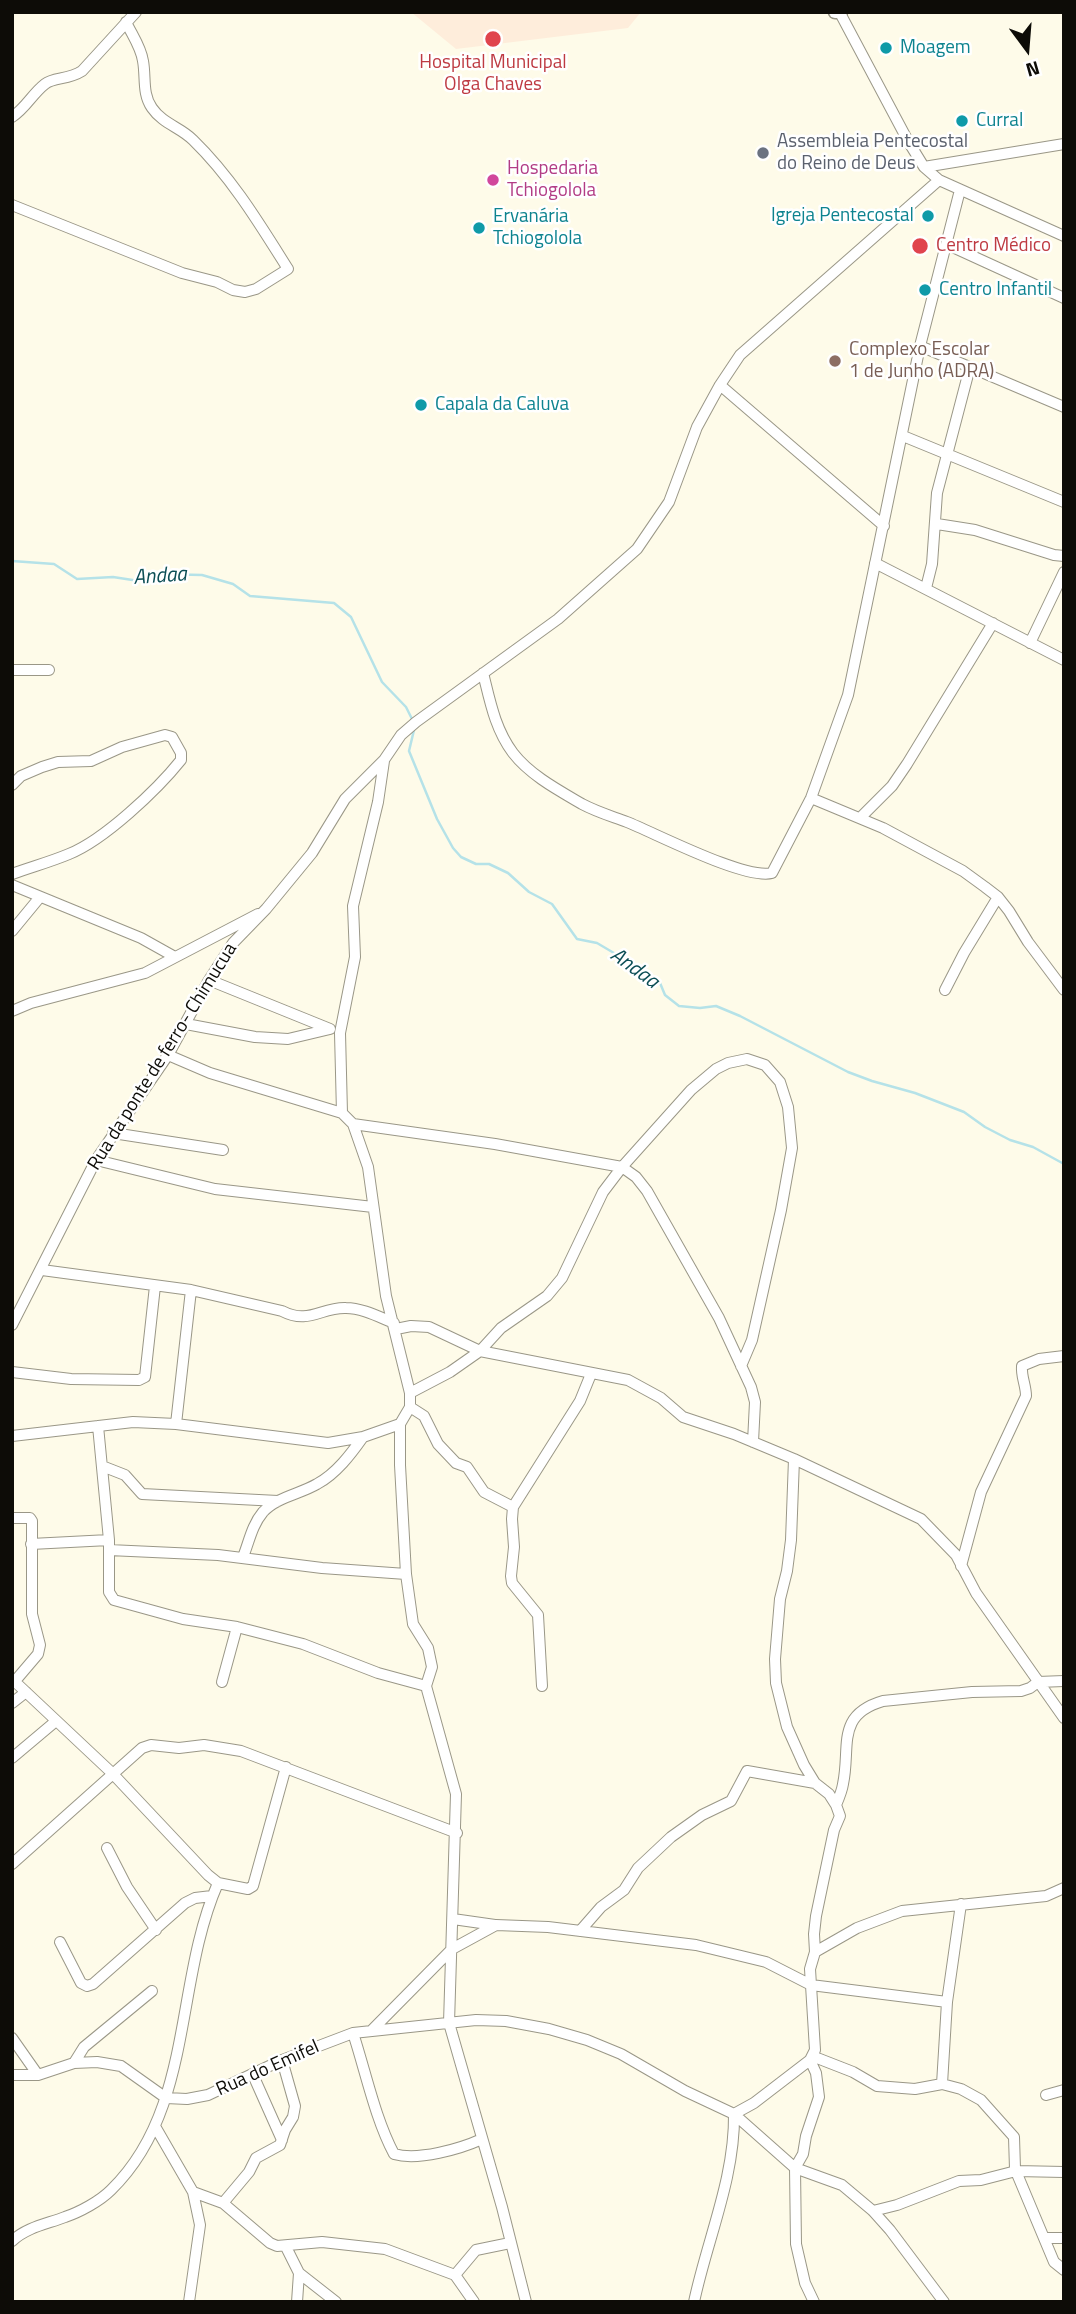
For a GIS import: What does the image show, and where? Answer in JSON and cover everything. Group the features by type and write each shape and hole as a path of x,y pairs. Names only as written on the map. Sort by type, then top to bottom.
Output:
{"street":[{"path":"12,117 23,110 43,85 51,80 72,78 82,71 136,12"},
{"path":"839,12 924,167 939,180 1064,236"},
{"path":"12,205 172,269 217,282 233,290 245,292 256,289 288,269 231,181 192,139 169,125 153,110 147,100 140,50 126,22"},
{"path":"924,167 1064,144"},
{"name":"Rua da ponte de ferro- Chimucua","path":"12,1325 96,1160 168,1055 209,980 233,943 266,909 312,853 345,799 384,760 401,735 416,722 558,619 637,549 669,502 697,427 740,355 939,180"},
{"path":"483,673 495,722 513,753 531,772 606,816 625,821 713,859 763,875 772,873 811,798 848,695 920,346 960,190"},
{"path":"946,244 1064,298"},
{"path":"920,346 1064,407"},
{"path":"926,588 933,564 937,493 970,368"},
{"path":"720,385 884,526"},
{"path":"903,436 1064,502"},
{"path":"937,524 975,530 1064,556"},
{"path":"875,563 1064,660"},
{"path":"1031,643 1064,572"},
{"path":"860,818 892,786 993,623"},
{"path":"12,670 49,670"},
{"path":"12,785 21,776 42,767 58,762 92,761 121,747 164,734 172,737 181,752 181,760 151,794 91,842 70,854 12,874"},
{"path":"342,1112 340,1033 355,957 353,906 378,802 384,760"},
{"path":"811,798 883,828 963,871 998,897 1064,990"},
{"path":"12,886 141,938 175,957"},
{"path":"12,931 40,897"},
{"path":"945,990 998,897"},
{"path":"12,1011 31,1003 145,973 266,909"},
{"path":"209,980 340,1033"},
{"path":"186,1024 255,1037 288,1039 330,1029"},
{"path":"168,1055 210,1073 342,1112 353,1124 368,1167 386,1296 410,1393 410,1407 400,1424 400,1465 406,1574 413,1624 428,1648 432,1667 426,1686 456,1794 457,1833 449,2023 526,2302"},
{"path":"410,1393 450,1372 480,1351 501,1328 547,1296 562,1278 603,1192 622,1167 691,1090 728,1062 747,1059 765,1065 780,1082 788,1107 792,1148 752,1340 741,1366"},
{"path":"353,1124 495,1144 622,1167 636,1177 648,1191 719,1318 741,1366 755,1402 753,1442"},
{"path":"113,1133 223,1150"},
{"path":"96,1160 215,1189 373,1207"},
{"path":"42,1270 191,1290 282,1311 293,1317 307,1317 344,1308 365,1311 395,1326 429,1327 480,1351 563,1366 628,1380 643,1386 683,1417 794,1459 921,1519 956,1555 976,1593 1064,1718"},
{"path":"12,1372 71,1379 139,1380 145,1377 155,1286"},
{"path":"176,1424 191,1290"},
{"path":"961,1566 981,1492 1026,1396 1026,1386 1021,1376 1022,1366 1039,1359 1064,1356"},
{"path":"542,1686 538,1615 512,1583 510,1576 514,1547 513,1507 580,1401 591,1374"},
{"path":"410,1407 424,1416 438,1444 456,1462 467,1467 484,1492 513,1507"},
{"path":"12,1436 133,1422 176,1424 328,1443 363,1437 400,1424"},
{"path":"98,1426 109,1545 109,1592 114,1600 183,1619 237,1627 303,1644 378,1673 426,1686"},
{"path":"243,1557 255,1525 264,1511 278,1501 318,1484 354,1451 363,1437"},
{"path":"694,2302 725,2180 734,2131 734,2114 754,2103 811,2058 815,2050 810,1969 815,1952 816,1916 834,1830 840,1816 829,1794 815,1783 787,1727 776,1683 775,1659 780,1599 791,1540 794,1459"},
{"path":"102,1466 125,1475 142,1494 278,1501"},
{"path":"12,1518 30,1518 32,1614 40,1645 38,1654 14,1680 112,1773 218,1883 248,1889 253,1886 286,1767"},
{"path":"32,1544 109,1545 243,1557 322,1568 406,1574"},
{"path":"222,1682 237,1627"},
{"path":"836,1805 843,1784 846,1732 857,1714 869,1705 883,1701 972,1692 1021,1691 1038,1682 1064,1681"},
{"path":"12,1703 26,1692"},
{"path":"12,1758 56,1721"},
{"path":"12,1864 112,1773 142,1748 150,1745 179,1748 213,1745 241,1751 457,1833"},
{"path":"580,1931 601,1907 624,1891 638,1868 671,1837 702,1815 731,1801 747,1771 815,1783"},
{"path":"107,1848 127,1887 156,1930"},
{"path":"12,2241 32,2228 69,2216 106,2195 146,2145 156,2128 177,2051 194,1958 218,1883"},
{"path":"815,1952 857,1928 902,1912 1046,1896 1064,1888"},
{"path":"60,1942 80,1983 87,1986 98,1981 185,1903 195,1898 212,1896"},
{"path":"942,2084 947,2001 961,1904"},
{"path":"453,1919 696,1945 766,1962 811,1985 947,2001"},
{"path":"371,2031 452,1949 496,1925"},
{"path":"74,2063 84,2047 152,1991"},
{"name":"Rua do Emifel","path":"166,2098 187,2099 208,2095 282,2060 353,2033 476,2020 506,2021 587,2040 621,2054 685,2091 734,2114 795,2168"},
{"path":"353,2033 378,2110 380,2126 394,2154 407,2156 461,2149 482,2139"},
{"path":"12,2038 38,2075"},
{"path":"811,2058 853,2072 877,2085 915,2089 942,2084 961,2089 981,2100 1014,2137 1014,2166 1021,2174 1054,2262 1064,2270"},
{"path":"811,2058 819,2097 803,2154 795,2168 796,2244 805,2283 814,2302"},
{"path":"223,2203 249,2172 256,2158 280,2145 293,2117 295,2106 282,2060"},
{"path":"12,2075 38,2075 74,2063 97,2062 121,2066 166,2098"},
{"path":"253,2075 282,2140"},
{"path":"1046,2095 1064,2090"},
{"path":"156,2128 193,2192 200,2225 189,2302"},
{"path":"795,2168 842,2185 873,2211 944,2302"},
{"path":"873,2211 897,2205 959,2181 1064,2172"},
{"path":"193,2192 223,2203 270,2243 286,2247 322,2242 379,2248 455,2275 474,2302"},
{"path":"1045,2238 1062,2238"},
{"path":"1050,2250 1062,2238"},
{"path":"455,2275 475,2250 510,2243"},
{"path":"286,2247 299,2273 335,2302"},
{"path":"298,2302 299,2273"}],"shaded area":[{"name":"Hospital Municipal Olga Chaves","path":"411,12 641,12 628,28 456,49"}],"waterway":[{"name":"Andaa","path":"12,561 54,564 77,579 113,577 139,581 159,574 202,575 233,584 250,596 334,603 351,617 382,682 406,707 412,719"},
{"name":"Andaa","path":"414,730 409,751 437,819 453,848 461,857 476,864 489,864 508,873 529,892 552,904 577,939 597,943 619,956 660,983 665,995 679,1006 716,1006 848,1072 964,1112 985,1127 1010,1140 1033,1147 1064,1164"}],"place":[{"name":"Hospital Municipal Olga Chaves","path":"493,39"},
{"name":"Moagem","path":"886,48"},
{"name":"Curral","path":"962,121"},
{"name":"Assembleia Pentecostal do Reino de Deus","path":"763,153"},
{"name":"Hospedaria Tchiogolola","path":"493,180"},
{"name":"Igreja Pentecostal","path":"928,216"},
{"name":"Ervanária Tchiogolola","path":"479,228"},
{"name":"Centro Médico","path":"920,246"},
{"name":"Centro Infantil","path":"925,290"},
{"name":"Complexo Escolar 1 de Junho (ADRA)","path":"835,361"},
{"name":"Capala da Caluva","path":"421,405"}]}
